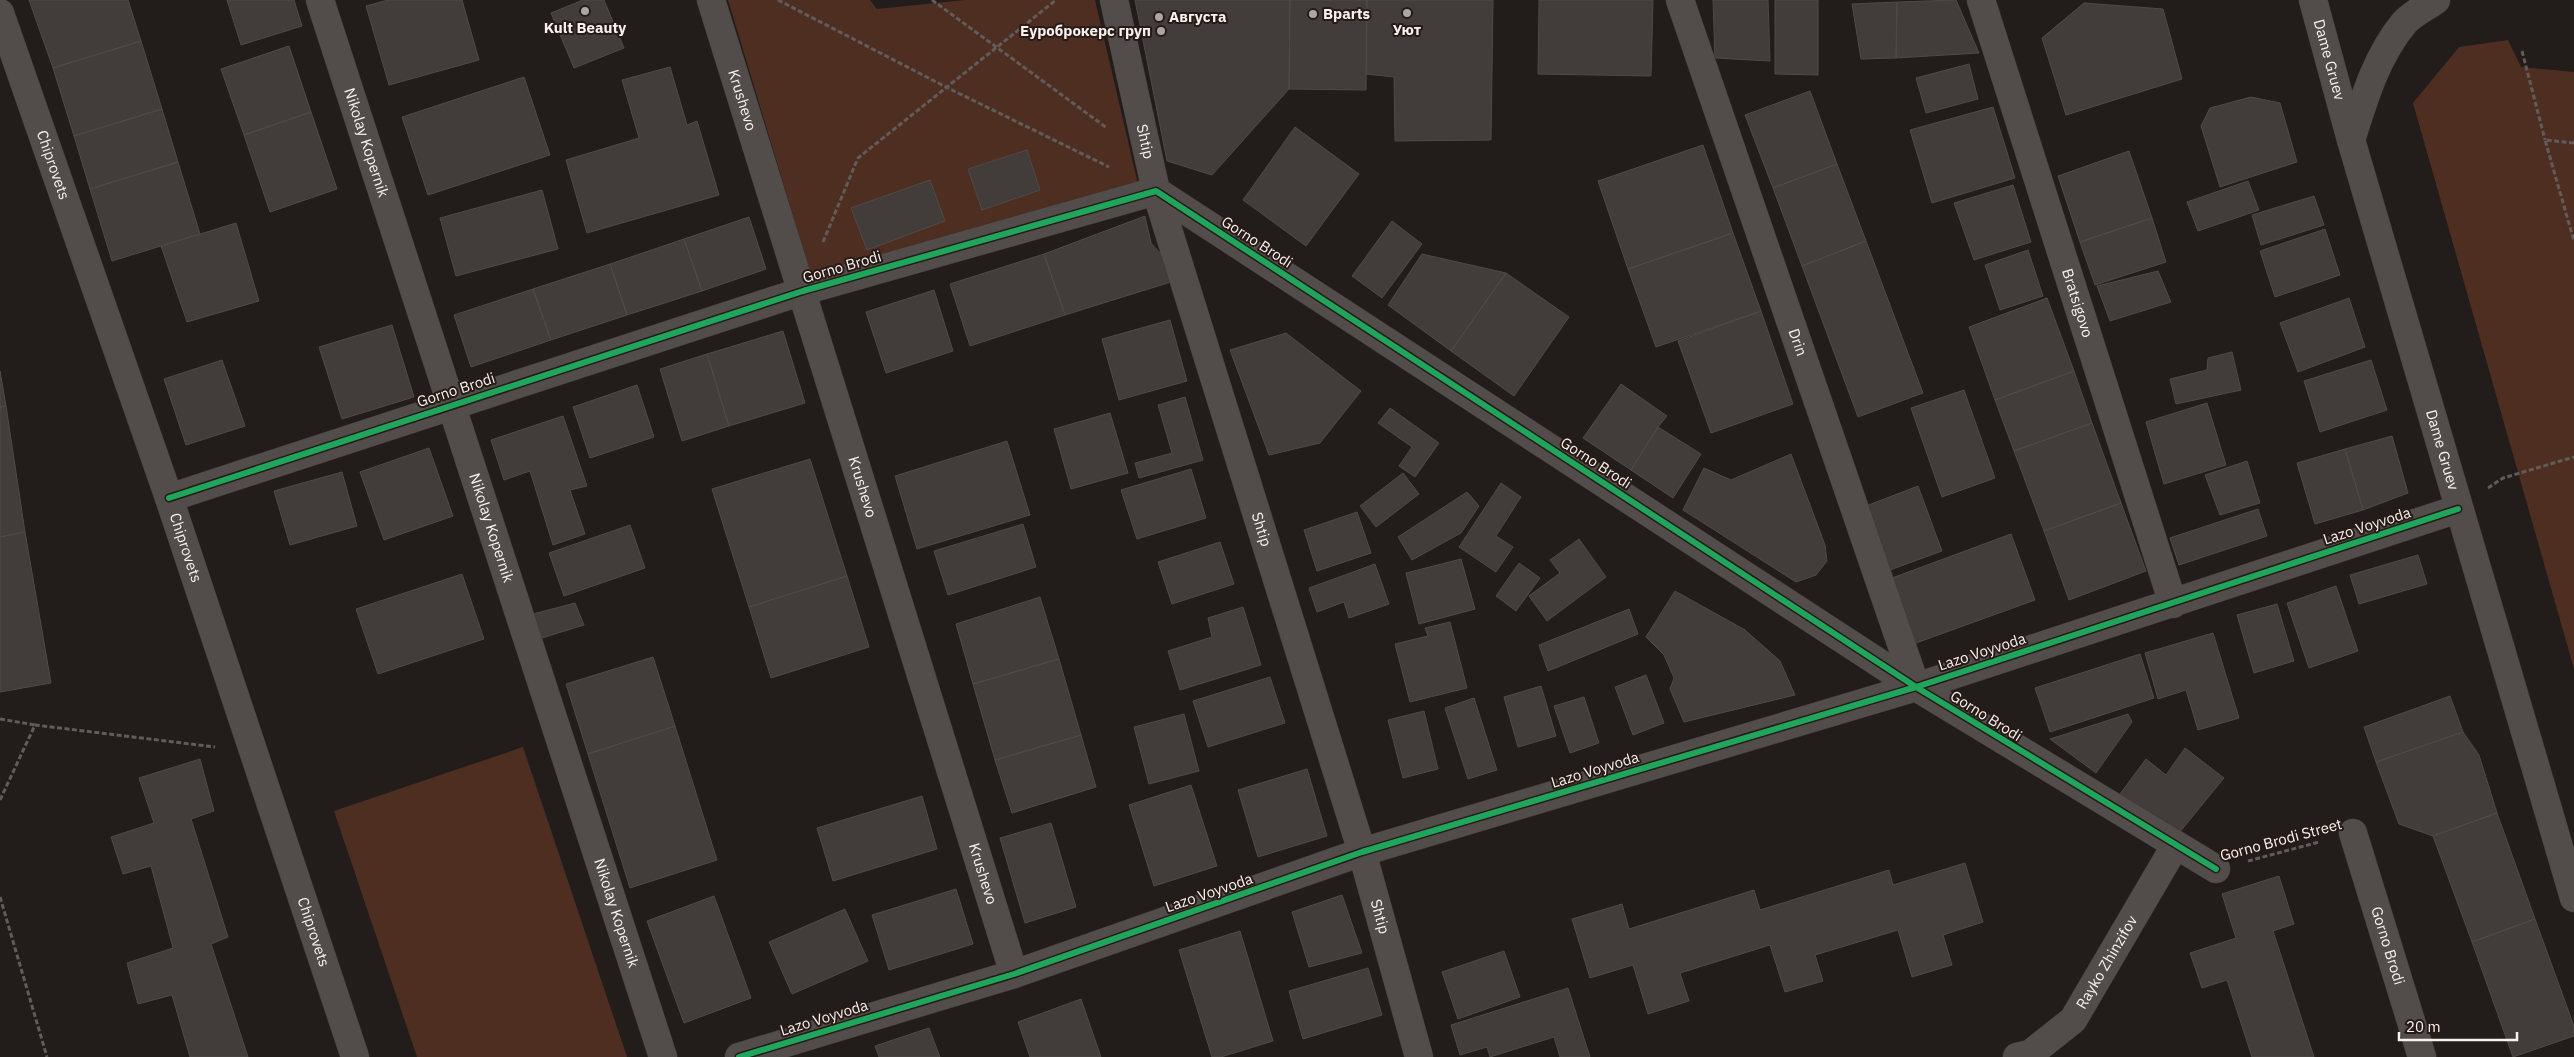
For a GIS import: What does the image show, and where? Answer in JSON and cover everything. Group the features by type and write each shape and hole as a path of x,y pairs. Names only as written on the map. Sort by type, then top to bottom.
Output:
{"street":[{"name":"Nikolay Kopernik","path":"320,0 663,1057"},
{"name":"Krushevo","path":"711,0 1014,974"},
{"name":"Shtip","path":"1114,0 1156,191 1362,852 1419,1057"},
{"name":"Drin","path":"1680,0 1916,687"},
{"name":"Bratsigovo","path":"1981,0 2173,604"},
{"name":"Dame Gruev","path":"2313,0 2351,140 2458,509 2574,898"},
{"path":"2351,140 2382,54 2405,22 2436,0"},
{"name":"Chiprovets","path":"0,13 170,498 354,1057"},
{"name":"Gorno Brodi","path":"170,498 803,291 1156,191 1916,687 2175,846 2216,869"},
{"name":"Lazo Voyvoda","path":"739,1057 1014,974 1362,852 1916,687 2458,509"},
{"name":"Gorno Brodi","path":"2353,833 2422,1057"},
{"name":"Rayko Zhinzifov","path":"2026,1056 2073,1020 2175,846"}],"path":[{"path":"778,0 946,87 1156,191"},
{"path":"932,0 1149,159"},
{"path":"803,291 858,158 1056,0"},
{"path":"2522,51 2574,241"},
{"path":"2545,140 2574,143"},
{"path":"2458,509 2503,478 2574,456"},
{"path":"0,719 255,752"},
{"path":"0,800 35,725"},
{"path":"0,897 47,1057"}],"shaded area":[{"path":"728,0 870,0 877,9 965,0 1095,0 1138,184 811,275"},
{"path":"2508,40 2521,67 2574,72 2574,669 2413,103 2459,47"},
{"path":"523,747 627,1057 417,1057 334,811"}],"building":[{"path":"29,0 128,0 141,41 53,68"},
{"path":"227,0 294,0 302,26 241,45"},
{"path":"388,0 462,0 479,60 389,85 366,6"},
{"path":"583,0 604,0 624,48 574,68 551,13"},
{"path":"1135,0 1290,0 1289,89 1212,175 1167,161"},
{"path":"1290,0 1367,0 1366,90 1289,89"},
{"path":"1367,0 1493,0 1491,140 1395,141 1394,77 1366,74"},
{"path":"1539,0 1653,0 1651,76 1538,74"},
{"path":"1713,0 1768,0 1770,61 1715,58"},
{"path":"1775,0 1818,0 1818,75 1775,74"},
{"path":"1956,0 1979,53 1896,58 1897,2"},
{"path":"1897,2 1896,58 1861,59 1852,4"},
{"path":"2084,3 2163,9 2182,79 2066,115 2042,38"},
{"path":"141,41 162,109 74,136 53,68"},
{"path":"289,46 311,112 244,135 221,69"},
{"path":"1969,64 1978,99 1926,113 1916,78"},
{"path":"670,67 687,125 697,121 719,195 587,233 566,160 639,138 622,80"},
{"path":"524,77 550,155 428,195 402,117"},
{"path":"1810,91 1837,164 1773,188 1745,115"},
{"path":"2251,97 2280,103 2297,162 2220,187 2201,126 2210,108"},
{"path":"1993,107 2015,178 1932,203 1910,130"},
{"path":"162,109 178,162 90,189 74,136"},
{"path":"311,112 337,189 270,212 244,135"},
{"path":"1295,127 1359,174 1306,246 1243,200"},
{"path":"1703,145 1733,233 1628,269 1598,181"},
{"path":"1027,150 1040,190 982,210 968,169"},
{"path":"2129,151 2152,218 2080,242 2058,176"},
{"path":"178,162 200,234 112,261 90,189"},
{"path":"1837,164 1866,241 1802,266 1773,188"},
{"path":"930,180 945,221 867,250 851,208"},
{"path":"2248,181 2259,210 2198,231 2187,202"},
{"path":"2013,185 2031,242 1974,260 1954,203"},
{"path":"542,190 558,249 456,276 440,218"},
{"path":"2314,196 2324,225 2261,245 2252,215"},
{"path":"1145,216 1151,243 1167,261 1174,281 1065,315 1044,254"},
{"path":"749,217 766,269 702,291 684,239"},
{"path":"2152,218 2166,262 2095,285 2080,242"},
{"path":"1392,221 1422,244 1382,298 1352,276"},
{"path":"236,223 259,301 187,322 161,246"},
{"path":"2325,229 2340,275 2275,297 2260,251"},
{"path":"1733,233 1761,311 1656,347 1628,269"},
{"path":"684,239 702,291 627,315 610,264"},
{"path":"1866,241 1923,393 1858,417 1802,266"},
{"path":"2028,250 2043,296 2000,310 1985,265"},
{"path":"1044,254 1065,315 970,346 950,284"},
{"path":"1422,254 1506,273 1451,351 1388,305"},
{"path":"610,264 627,315 551,340 533,289"},
{"path":"2158,271 2171,302 2110,321 2097,286"},
{"path":"1506,273 1569,317 1514,396 1451,351"},
{"path":"533,289 551,340 471,367 454,315"},
{"path":"934,290 953,351 886,373 866,312"},
{"path":"2047,298 2074,371 1995,400 1969,327"},
{"path":"2349,298 2365,347 2298,372 2280,323"},
{"path":"1761,311 1793,404 1711,433 1678,341"},
{"path":"1170,320 1187,381 1119,400 1102,339"},
{"path":"392,325 414,397 342,419 319,347"},
{"path":"783,331 805,403 729,426 707,354"},
{"path":"1286,333 1361,391 1320,443 1269,455 1230,350"},
{"path":"2232,352 2241,390 2176,404 2170,379 2207,370 2208,358"},
{"path":"707,354 729,426 682,441 660,369"},
{"path":"222,360 245,426 186,445 164,379"},
{"path":"2371,360 2387,410 2320,432 2304,381"},
{"path":"0,371 6,406 0,407"},
{"path":"2074,371 2092,423 2014,451 1995,400"},
{"path":"1621,384 1667,416 1631,470 1583,438"},
{"path":"637,385 654,437 590,458 573,407"},
{"path":"1964,390 1995,478 1942,497 1911,408"},
{"path":"1185,397 1203,460 1139,478 1135,463 1172,453 1158,405"},
{"path":"2207,403 2226,465 2164,484 2146,422"},
{"path":"6,406 25,532 0,537 0,407"},
{"path":"1390,408 1439,443 1415,477 1399,466 1412,447 1378,423"},
{"path":"1110,413 1128,473 1071,489 1054,429"},
{"path":"563,416 587,486 570,490 585,534 553,545 530,471 504,480 491,440"},
{"path":"2092,423 2121,503 2044,531 2014,451"},
{"path":"1658,427 1701,454 1673,498 1631,470"},
{"path":"2392,436 2408,493 2363,510 2345,449"},
{"path":"1007,441 1030,515 917,549 895,476"},
{"path":"429,448 453,516 384,540 360,472"},
{"path":"2345,449 2363,510 2315,524 2297,463"},
{"path":"1791,454 1825,545 1827,561 1816,575 1796,582 1683,510 1704,468 1731,480"},
{"path":"810,459 847,576 749,607 712,489"},
{"path":"2247,461 2260,503 2220,515 2205,475"},
{"path":"1191,469 1206,518 1137,539 1121,490"},
{"path":"342,472 357,526 290,545 274,491"},
{"path":"1403,473 1419,494 1376,527 1360,506"},
{"path":"1501,483 1521,497 1496,536 1513,547 1496,572 1459,547"},
{"path":"1918,486 1942,551 1890,570 1866,506"},
{"path":"1467,492 1479,506 1461,533 1412,560 1398,537"},
{"path":"2121,503 2146,571 2069,600 2044,531"},
{"path":"2258,509 2267,536 2179,565 2170,538"},
{"path":"1357,512 1371,553 1317,571 1304,530"},
{"path":"1023,524 1036,567 948,595 934,551"},
{"path":"630,525 645,568 564,596 549,553"},
{"path":"25,532 51,683 0,692 0,537"},
{"path":"2011,534 2035,600 1916,643 1892,578"},
{"path":"1579,539 1606,577 1547,621 1529,596 1560,573 1550,560"},
{"path":"1220,542 1234,584 1172,604 1158,562"},
{"path":"2418,555 2427,584 2359,604 2350,575"},
{"path":"1461,559 1475,609 1419,624 1406,573"},
{"path":"1519,563 1540,578 1516,611 1496,596"},
{"path":"1375,564 1389,604 1349,618 1344,602 1317,612 1309,588"},
{"path":"462,574 484,639 378,674 356,609"},
{"path":"847,576 869,647 771,678 749,607"},
{"path":"2336,586 2358,651 2309,668 2287,603"},
{"path":"1675,591 1745,630 1780,661 1795,695 1684,722 1670,689 1674,678 1664,655 1646,637"},
{"path":"1040,597 1059,659 973,684 956,624"},
{"path":"575,603 584,625 542,638 533,614"},
{"path":"2277,604 2294,661 2254,673 2237,615"},
{"path":"1243,607 1261,665 1180,690 1168,651 1212,637 1208,618"},
{"path":"1629,609 1638,634 1548,671 1539,645"},
{"path":"1450,622 1467,688 1410,702 1395,644 1428,636 1425,628"},
{"path":"2213,633 2239,718 2198,730 2186,690 2158,699 2145,653"},
{"path":"2140,654 2154,698 2050,732 2035,688"},
{"path":"653,657 675,726 588,754 566,684"},
{"path":"1059,659 1081,735 995,760 973,684"},
{"path":"1646,675 1664,723 1633,735 1615,687"},
{"path":"1270,677 1285,723 1208,747 1193,701"},
{"path":"1541,686 1556,736 1518,747 1504,697"},
{"path":"2450,696 2463,732 2376,762 2364,727"},
{"path":"1584,697 1599,743 1570,753 1554,706"},
{"path":"1474,698 1497,770 1468,779 1445,708"},
{"path":"1424,711 1438,769 1403,778 1388,720"},
{"path":"1184,714 1199,771 1149,784 1134,727"},
{"path":"2128,714 2132,722 2096,773 2050,739"},
{"path":"675,726 717,860 630,888 588,754"},
{"path":"2463,732 2479,755 2497,813 2433,836 2399,824 2376,762"},
{"path":"1081,735 1096,787 1012,813 995,760"},
{"path":"2185,748 2224,778 2179,833 2120,794 2146,759 2166,775"},
{"path":"200,759 214,811 191,819 228,937 211,944 248,1057 190,1057 172,995 138,1004 127,963 173,948 151,866 123,874 111,837 154,823 139,778"},
{"path":"1307,769 1327,836 1258,857 1238,790"},
{"path":"1191,785 1217,866 1154,886 1129,805"},
{"path":"922,796 937,849 833,881 817,828"},
{"path":"2497,813 2535,919 2472,942 2433,836"},
{"path":"1051,823 1076,907 1025,923 1000,838"},
{"path":"1965,863 1983,922 1943,935 1952,965 1912,977 1898,930 1815,955 1823,981 1785,992 1770,945 1680,973 1689,1001 1648,1014 1633,965 1590,978 1572,919 1622,904 1629,929 1754,890 1760,910 1889,870 1893,885"},
{"path":"2279,876 2294,924 2273,931 2314,1057 2252,1057 2227,980 2202,988 2190,953 2236,938 2222,894"},
{"path":"956,889 973,944 889,970 872,915"},
{"path":"1342,895 1362,953 1309,967 1292,912"},
{"path":"714,896 751,998 684,1023 647,921"},
{"path":"845,909 868,961 792,994 769,942"},
{"path":"2535,919 2574,1026 2574,1036 2513,1057 2472,942"},
{"path":"1240,931 1273,1041 1221,1057 1212,1057 1179,950"},
{"path":"1504,951 1520,997 1458,1019 1442,972"},
{"path":"1368,968 1382,1015 1303,1039 1289,991"},
{"path":"1568,988 1590,1057 1560,1057 1554,1037 1490,1057 1487,1047 1460,1055 1451,1025"},
{"path":"1081,999 1101,1057 1030,1057 1018,1022"},
{"path":"929,1028 940,1057 879,1057 875,1046"}],"cycle path":[{"name":"Gorno Brodi Street","path":"169,498 803,291 1156,191 1916,687 2216,869"},
{"path":"739,1057 1014,974 1362,852 1916,687 2458,509"}],"place":[{"name":"Kult Beauty","path":"585,11"},
{"name":"Уют","path":"1407,13"},
{"name":"Bparts","path":"1313,14"},
{"name":"Августа","path":"1159,17"},
{"name":"Еуроброкерс груп","path":"1161,31"}]}
